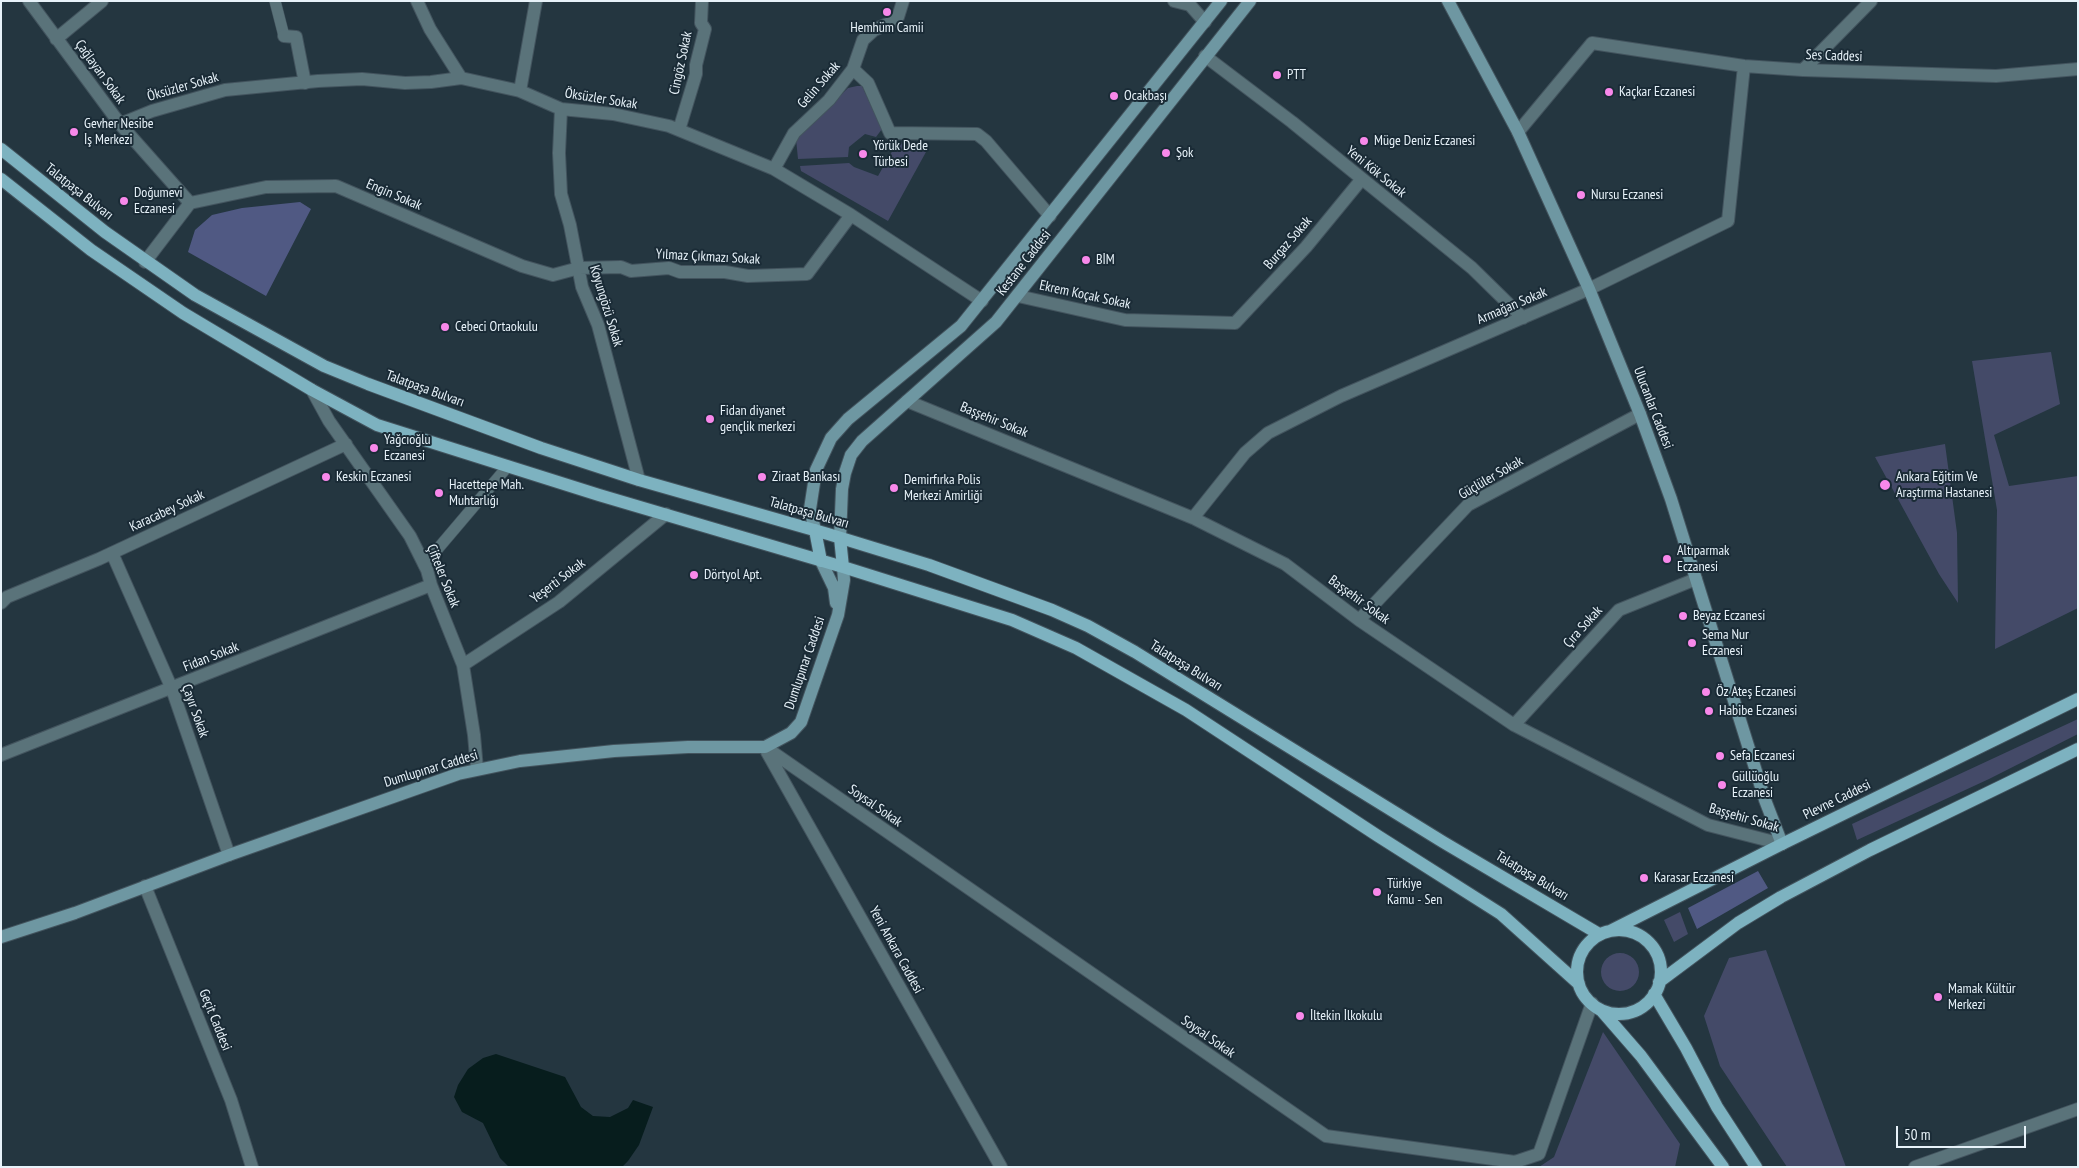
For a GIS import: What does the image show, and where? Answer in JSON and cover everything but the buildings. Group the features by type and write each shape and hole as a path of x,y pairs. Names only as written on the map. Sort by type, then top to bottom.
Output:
{"main road":[{"name":"Kestane Caddesi","path":"815,530 810,509 816,470 831,438 848,419 961,326 1221,1"},
{"name":"Kestane Caddesi","path":"840,538 842,489 845,473 852,456 862,441 996,322 1250,1"},
{"name":"Ulucanlar Caddesi","path":"1448,1 1518,132 1589,289 1640,414 1671,499 1764,800 1782,844"},
{"name":"Talatpaşa Bulvarı","path":"1,148 145,262 194,295 324,366 542,448 639,480 815,530 929,565 1015,596 1088,626 1135,652 1443,842 1605,932 1628,931 1640,936 1650,945 1659,963 1657,988 1686,1048 1717,1107 1756,1167"},
{"path":"1,179 91,250 183,313 312,390 377,425 822,560 1012,620 1076,648 1133,678 1186,710 1501,914 1578,984 1583,994 1641,1056 1723,1167"},
{"path":"815,530 822,560"},
{"path":"840,538 843,567"},
{"name":"Dumlupınar Caddesi","path":"822,560 834,588 838,615"},
{"name":"Dumlupınar Caddesi","path":"1,937 75,913 229,855 458,774 477,769 520,761 614,751 688,747 765,747 791,733 801,722 838,615 844,580 843,567"},
{"name":"Plevne Caddesi","path":"1605,932 2078,699"},
{"path":"1596,1006 1612,1013 1636,1010 1646,1003 1657,988 1738,923 1781,897 1870,850 2078,749"},
{"path":"1578,984 1579,960 1584,949 1605,932"}],"street":[{"name":"Çağlayan Sokak","path":"29,1 120,124 190,203"},
{"path":"56,38 102,1"},
{"path":"275,1 284,36 296,37 305,83"},
{"path":"417,1 430,29 461,78"},
{"path":"520,91 536,1"},
{"name":"Cingöz Sokak","path":"679,130 696,74 696,65 705,29 701,23 702,1"},
{"name":"Gelin Sokak","path":"774,169 794,134 828,100 853,69 863,40 874,30 892,22 898,17 903,1"},
{"path":"1174,1 1190,5 1205,22"},
{"path":"1803,70 1871,1"},
{"name":"Ses Caddesi","path":"1518,132 1592,43 1744,66 1803,70 1996,76 2078,69"},
{"name":"Yeni Kök Sokak","path":"1205,56 1292,122 1361,180 1472,268 1523,318"},
{"name":"Armağan Sokak","path":"1193,518 1245,453 1268,433 1341,396 1589,289 1728,221 1744,66"},
{"path":"853,69 868,83 890,133 977,134 986,141 1050,216"},
{"name":"Öksüzler Sokak","path":"120,124 152,111 225,90 362,80 405,83 461,78 520,91 561,109 613,114 669,126 774,169 851,215 982,301"},
{"name":"Koyungözü Sokak","path":"561,109 559,153 561,194 570,225 582,287 598,325 639,480"},
{"name":"Burgaz Sokak","path":"1235,324 1306,247 1361,180"},
{"name":"Engin Sokak","path":"190,203 266,187 336,186 522,266 553,274 578,268"},
{"path":"145,262 190,203"},
{"name":"Yılmaz Çıkmazı Sokak","path":"578,268 621,267 630,271 669,268 680,272 725,272 748,276 807,274 851,215"},
{"name":"Ekrem Koçak Sokak","path":"1018,296 1125,320 1235,324"},
{"name":"Çifteler Sokak","path":"312,390 346,444 410,536 424,565 463,665 474,735 477,769"},
{"name":"Başşehir Sokak","path":"907,401 1193,518 1285,564 1359,620 1514,726 1708,826 1782,844"},
{"name":"Güçlüler Sokak","path":"1359,620 1468,506 1640,414"},
{"name":"Karacabey Sokak","path":"1,603 7,597 112,553 346,444"},
{"path":"424,565 508,466"},
{"name":"Yeşerti Sokak","path":"463,665 559,602 666,514"},
{"name":"Çayır Sokak","path":"112,553 172,689 229,855"},
{"name":"Çıra Sokak","path":"1514,726 1619,610 1696,579"},
{"name":"Fidan Sokak","path":"1,755 431,585"},
{"name":"Soysal Sokak","path":"765,747 1326,1136 1515,1162 1538,1154 1596,1006"},
{"name":"Yeni Ankara Caddesi","path":"765,747 1001,1167"},
{"name":"Geçit Caddesi","path":"145,886 231,1100 252,1167"},
{"path":"1915,1167 2078,1109"}],"shaded area":[{"path":"862,86 882,129 876,137 865,134 849,147 848,157 798,159 796,139 848,88"},
{"path":"898,141 926,152 888,221 801,171 800,166 849,163 854,167 878,176"},
{"path":"300,202 311,209 266,296 188,252 195,230 212,215 242,208"},
{"path":"2051,352 2060,404 1994,435 2009,486 2078,476 2078,608 1995,649 1997,510 1972,361"},
{"path":"1945,444 1957,533 1958,603 1939,574 1875,457"},
{"path":"2078,719 2078,734 1989,779 1857,840 1852,824"},
{"path":"1758,871 1768,888 1697,929 1688,908"},
{"path":"1680,912 1688,934 1674,942 1664,920"},
{"path":"1766,950 1846,1167 1787,1167 1720,1066 1704,1016 1729,958"},
{"path":"1620,953 1627,954 1633,959 1638,965 1638,979 1633,985 1627,990 1620,991 1613,990 1607,985 1602,979 1601,972 1602,965 1607,959 1613,954"},
{"path":"1603,1032 1680,1144 1675,1167 1539,1167 1554,1157"},
{"path":"496,1054 565,1077 581,1107 593,1116 610,1117 628,1108 633,1100 653,1107 639,1145 628,1161 622,1167 509,1167 500,1158 483,1123 462,1112 454,1097 458,1085 468,1069 483,1058"}],"place":[{"name":"Hemhüm Camii","path":"887,12"},
{"name":"PTT","path":"1277,75"},
{"name":"Kaçkar Eczanesi","path":"1609,92"},
{"name":"Ocakbaşı","path":"1114,96"},
{"name":"Gevher Nesibe İş Merkezi","path":"74,132"},
{"name":"Müge Deniz Eczanesi","path":"1364,141"},
{"name":"Şok","path":"1166,153"},
{"name":"Yörük Dede Türbesi","path":"863,154"},
{"name":"Nursu Eczanesi","path":"1581,195"},
{"name":"Doğumevi Eczanesi","path":"124,201"},
{"name":"BİM","path":"1086,260"},
{"name":"Cebeci Ortaokulu","path":"445,327"},
{"name":"Fidan diyanet gençlik merkezi","path":"710,419"},
{"name":"Yağcıoğlu Eczanesi","path":"374,448"},
{"name":"Keskin Eczanesi","path":"326,477"},
{"name":"Ziraat Bankası","path":"762,477"},
{"name":"Ankara Eğitim Ve Araştırma Hastanesi","path":"1885,485"},
{"name":"Demirfırka Polis Merkezi Amirliği","path":"894,488"},
{"name":"Hacettepe Mah. Muhtarlığı","path":"439,493"},
{"name":"Altıparmak Eczanesi","path":"1667,559"},
{"name":"Dörtyol Apt.","path":"694,575"},
{"name":"Beyaz Eczanesi","path":"1683,616"},
{"name":"Sema Nur Eczanesi","path":"1692,643"},
{"name":"Öz Ateş Eczanesi","path":"1706,692"},
{"name":"Habibe Eczanesi","path":"1709,711"},
{"name":"Sefa Eczanesi","path":"1720,756"},
{"name":"Güllüoğlu Eczanesi","path":"1722,785"},
{"name":"Karasar Eczanesi","path":"1644,878"},
{"name":"Türkiye Kamu - Sen","path":"1377,892"},
{"name":"Mamak Kültür Merkezi","path":"1938,997"},
{"name":"İltekin İlkokulu","path":"1300,1016"}]}
